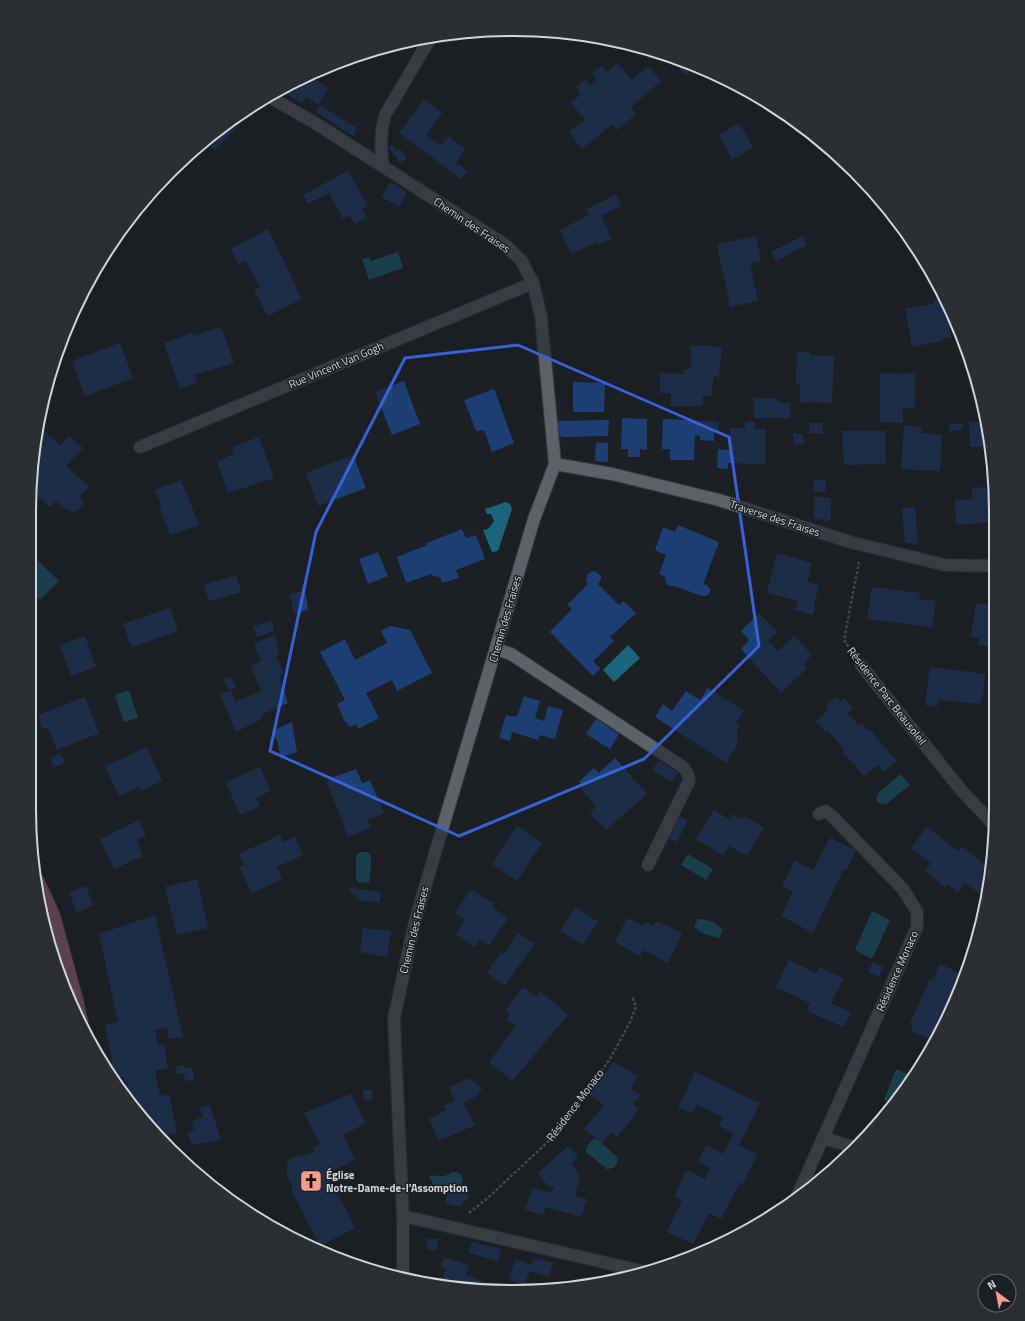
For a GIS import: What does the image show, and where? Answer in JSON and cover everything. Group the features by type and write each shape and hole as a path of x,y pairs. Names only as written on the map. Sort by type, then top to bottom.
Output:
{"main road":[{"path":"44,892 54,915 78,1004"}],"street":[{"path":"383,166 380,149 385,115 427,44"},
{"name":"Chemin des Fraises","path":"275,100 315,122 504,244 521,260 533,282 541,316 555,464 534,519 415,921 394,1018 403,1216 403,1272"},
{"name":"Rue Vincent Van Gogh","path":"140,447 533,282"},
{"name":"Traverse des Fraises","path":"555,464 612,474 719,500 862,545 945,565 989,566"},
{"path":"496,649 511,654 683,767 688,774 689,781 648,865"},
{"name":"Résidence Parc Beausoleil","path":"861,665 961,790 989,819"},
{"name":"Résidence Monaco","path":"800,1189 917,927 917,912 903,889 831,815 825,811 819,814"},
{"path":"824,1138 848,1146"},
{"path":"403,1216 634,1269"}],"path":[{"name":"Résidence Parc Beausoleil","path":"861,665 844,640 862,545"},
{"name":"Résidence Monaco","path":"451,1227 490,1196 553,1137 610,1059 630,1022 636,1007 632,996"}],"highlighted area":[{"path":"518,345 729,437 759,646 644,759 459,836 270,751 316,532 405,358"}],"water":[{"path":"398,252 403,268 369,280 362,259 369,257 371,261"},
{"path":"506,502 510,504 512,509 498,551 492,552 483,530 488,529 494,521 491,514 487,514 485,509"},
{"path":"36,559 59,581 40,600 36,596"},
{"path":"628,645 640,658 614,682 603,670"},
{"path":"129,690 138,718 124,722 115,695"},
{"path":"901,774 910,785 885,805 884,803 880,804 877,802 877,794"},
{"path":"360,852 368,852 371,856 369,883 358,882 356,879 356,856"},
{"path":"688,854 713,869 706,880 681,865"},
{"path":"872,911 890,920 872,959 855,950"},
{"path":"698,919 715,923 723,930 719,938 704,934 694,927"},
{"path":"896,1069 908,1074 888,1102 884,1100"},
{"path":"593,1139 597,1139 618,1158 617,1164 614,1168 610,1168 608,1170 586,1152 586,1148"},
{"path":"452,1172 461,1174 463,1181 460,1186 448,1190 437,1191 429,1176 445,1176"}],"building":[{"path":"617,63 632,80 648,66 661,81 631,107 636,114 617,130 612,124 582,149 569,132 585,120 571,103 581,94 576,87 586,79 591,86 597,80 592,74 602,66 607,72"},
{"path":"677,65 690,70 685,75"},
{"path":"315,79 328,88 318,105 306,97 302,103 286,94"},
{"path":"424,99 442,113 426,135 441,146 448,136 465,149 456,163 467,171 461,179 399,133"},
{"path":"320,105 357,128 353,136 316,112"},
{"path":"239,123 240,124 215,150 210,144"},
{"path":"739,123 753,147 732,160 719,135"},
{"path":"392,145 397,151 400,149 407,158 400,163 389,148"},
{"path":"348,171 368,206 362,209 367,218 355,224 350,215 343,219 329,193 308,204 303,195"},
{"path":"390,182 407,192 399,207 382,197"},
{"path":"616,195 621,206 601,216 612,239 599,245 597,242 571,254 560,230 589,215 586,209"},
{"path":"268,229 302,299 268,316 254,290 260,287 246,261 239,265 231,249"},
{"path":"756,236 761,261 750,263 758,301 730,307 717,244"},
{"path":"803,236 807,245 776,261 771,252"},
{"path":"938,299 950,323 951,337 943,338 942,341 912,347 905,308 934,304 934,300"},
{"path":"221,327 234,363 194,375 197,383 180,389 164,343 192,333 194,336"},
{"path":"120,343 133,378 85,396 72,361"},
{"path":"691,345 722,347 719,377 714,376 711,396 703,396 702,406 671,407 671,393 660,393 660,373 684,374 684,369 691,369"},
{"path":"797,351 810,352 810,355 834,356 832,403 800,402 800,384 796,383"},
{"path":"915,373 915,407 903,408 903,423 880,422 880,374"},
{"path":"404,381 420,424 392,435 375,392"},
{"path":"573,382 605,383 604,412 573,412"},
{"path":"494,389 514,443 492,452 484,430 476,431 464,400"},
{"path":"754,398 778,399 779,403 790,403 790,418 754,418"},
{"path":"622,418 647,419 647,450 640,449 640,457 628,457 628,449 621,449"},
{"path":"663,419 719,421 719,431 714,431 714,441 700,440 700,436 695,435 694,460 670,460 670,449 662,449"},
{"path":"609,420 608,436 557,436 556,421"},
{"path":"754,421 755,429 766,429 765,464 728,463 728,469 717,468 718,449 729,450 730,428 745,428 745,422"},
{"path":"969,422 980,422 984,447 970,447"},
{"path":"809,423 823,423 823,434 809,433"},
{"path":"949,424 963,424 962,430 949,431"},
{"path":"904,425 922,427 921,433 942,435 940,471 901,469"},
{"path":"43,430 60,446 69,436 83,448 66,466 89,486 79,497 83,500 83,504 77,511 72,512 69,509 67,510 56,501 50,507 37,496 40,450"},
{"path":"842,431 885,431 886,464 844,465"},
{"path":"793,433 803,434 804,444 794,445"},
{"path":"259,437 274,478 228,493 217,461 234,454 232,447"},
{"path":"596,442 608,443 608,462 595,461"},
{"path":"353,455 366,488 318,506 306,473"},
{"path":"814,479 826,480 825,492 813,492"},
{"path":"181,480 199,525 170,535 159,507 162,506 155,490"},
{"path":"987,482 989,522 956,525 955,500 973,499 972,488 987,487"},
{"path":"814,496 831,498 831,518 828,521 814,518"},
{"path":"915,507 918,545 905,542 902,508"},
{"path":"678,525 719,542 703,584 707,585 710,589 707,596 702,596 674,586 669,586 665,581 666,577 659,574 666,555 655,550 663,527 675,532"},
{"path":"462,529 466,538 476,535 485,559 456,570 459,578 442,583 440,577 433,576 431,574 406,583 397,557"},
{"path":"378,552 388,576 368,584 359,559"},
{"path":"777,553 812,563 807,582 819,585 813,615 795,610 798,601 767,593"},
{"path":"593,571 601,576 598,584 619,605 623,601 636,613 610,637 614,641 593,661 600,669 593,676 550,632 572,609 567,605 588,584 586,581 587,576"},
{"path":"236,575 241,592 209,601 204,585"},
{"path":"872,587 920,593 919,599 936,601 932,627 867,619"},
{"path":"305,590 308,610 294,613 290,594"},
{"path":"976,603 989,604 989,647 978,645 980,638 971,637"},
{"path":"170,608 178,631 132,647 123,624"},
{"path":"759,613 778,632 768,641 778,651 794,636 812,655 804,663 807,668 781,693 741,649 749,640 741,631"},
{"path":"272,620 274,631 257,637 253,627"},
{"path":"390,626 410,630 432,673 397,691 392,680 366,693 379,718 358,729 356,724 350,727 344,720 337,704 345,700 320,652 345,639 355,660 387,643 381,631"},
{"path":"275,634 279,655 276,656 282,668 283,674 279,675 288,703 261,715 262,719 236,732 220,694 229,691 224,679 231,677 236,687 231,690 235,702 261,691 251,666 261,661 254,644"},
{"path":"85,636 96,667 71,676 60,645"},
{"path":"930,667 985,674 983,697 981,697 980,704 938,700 937,707 925,705"},
{"path":"708,688 744,711 736,723 740,726 737,729 737,746 726,763 655,717 663,704 672,711 686,691 700,700"},
{"path":"524,696 540,701 535,718 544,721 548,706 563,710 555,739 540,735 538,740 512,732 510,741 499,738 506,715 517,717"},
{"path":"85,697 99,733 57,750 48,728 42,729 38,715"},
{"path":"836,697 840,701 844,698 853,709 848,713 858,725 861,723 868,730 869,729 897,761 884,772 878,765 864,776 842,751 845,750 828,731 825,732 816,721 828,711 825,706"},
{"path":"596,719 619,734 610,749 586,734"},
{"path":"292,722 297,752 280,758 278,743 272,731"},
{"path":"147,747 162,781 141,791 140,787 119,796 105,766"},
{"path":"60,753 65,763 54,767 50,758"},
{"path":"615,758 647,794 606,830 590,813 596,807 581,789 583,787 579,782 594,768 599,773"},
{"path":"659,761 678,773 671,782 652,770"},
{"path":"260,767 270,791 256,798 260,806 240,815 226,782"},
{"path":"356,769 362,783 370,780 384,813 368,820 371,828 348,837 326,780"},
{"path":"714,810 730,820 733,814 742,819 744,816 764,828 747,856 729,846 723,855 696,839"},
{"path":"678,815 688,820 677,842 667,838"},
{"path":"139,820 146,836 137,840 143,856 114,869 100,839"},
{"path":"517,826 542,843 517,881 492,864"},
{"path":"927,827 958,851 962,846 986,865 981,892 980,894 965,883 958,893 947,884 945,887 925,871 931,863 911,848"},
{"path":"280,835 283,842 295,837 303,855 277,867 282,879 252,893 239,867 244,865 239,854"},
{"path":"830,838 856,850 846,871 843,870 813,933 781,916 793,892 782,886 795,861 813,870"},
{"path":"197,879 208,928 177,935 165,887"},
{"path":"86,886 93,905 77,913 69,892"},
{"path":"350,888 381,892 380,903 359,900 350,891"},
{"path":"471,889 494,904 492,907 508,918 489,946 480,939 475,947 456,934 465,920 455,913"},
{"path":"576,907 598,922 582,945 560,931"},
{"path":"155,915 183,1037 169,1039 167,1028 155,1030 158,1045 164,1044 168,1068 155,1071 160,1096 169,1094 177,1133 168,1135 168,1138 134,1099 126,1087 124,1077 119,1078 113,1068 105,1025 118,1022 99,934"},
{"path":"627,918 643,926 645,922 653,926 656,921 682,933 668,963 643,950 640,956 615,942"},
{"path":"363,928 391,931 387,957 360,952"},
{"path":"518,933 534,944 505,986 487,973 501,952 504,954"},
{"path":"789,960 816,973 820,967 844,979 831,1003 851,1012 844,1027 807,1011 810,1003 776,987"},
{"path":"873,962 883,966 879,977 868,972"},
{"path":"940,964 960,973 953,991 929,1039 911,1030 913,1025 910,1024 930,978 933,979"},
{"path":"523,987 536,997 540,991 568,1015 512,1081 489,1062 516,1026 506,1019 510,1014 505,1011"},
{"path":"614,1062 638,1076 630,1088 640,1095 633,1104 639,1109 617,1137 611,1132 602,1143 584,1129 604,1105 589,1094"},
{"path":"183,1065 185,1068 192,1067 194,1080 185,1081 184,1073 177,1074 176,1066"},
{"path":"695,1072 760,1103 739,1145 757,1154 743,1184 740,1182 721,1219 709,1213 693,1244 667,1232 682,1200 674,1196 686,1170 705,1179 710,1168 698,1162 706,1145 723,1154 734,1133 719,1126 723,1117 697,1104 692,1113 678,1107"},
{"path":"469,1078 482,1089 474,1098 464,1103 475,1125 439,1141 429,1119 446,1110 444,1106 455,1101 449,1088"},
{"path":"363,1090 372,1090 373,1100 364,1101"},
{"name":"Église Notre-Dame-de-l'Assomption","path":"351,1094 366,1123 343,1135 355,1159 328,1174 355,1228 322,1245 319,1244 291,1189 293,1188 287,1175 287,1165 290,1159 315,1151 314,1148 320,1144 304,1113"},
{"path":"210,1105 221,1140 192,1145 187,1132 195,1130 192,1121 203,1117 200,1108"},
{"path":"568,1146 578,1157 571,1164 580,1176 575,1196 587,1199 581,1217 546,1207 543,1215 525,1210 532,1188 551,1193 554,1187 547,1185 538,1173"},
{"path":"464,1190 470,1196 460,1207 445,1203 448,1191"},
{"path":"427,1239 438,1239 437,1250 427,1249"},
{"path":"472,1242 501,1249 498,1261 469,1253"},
{"path":"444,1257 469,1265 465,1275 485,1282 484,1284 442,1280 446,1269 441,1267"},
{"path":"534,1258 554,1263 548,1277 530,1271 524,1285 508,1279 516,1259 531,1265"}],"place":[{"name":"Église Notre-Dame-de-l'Assomption","path":"311,1181"}]}
